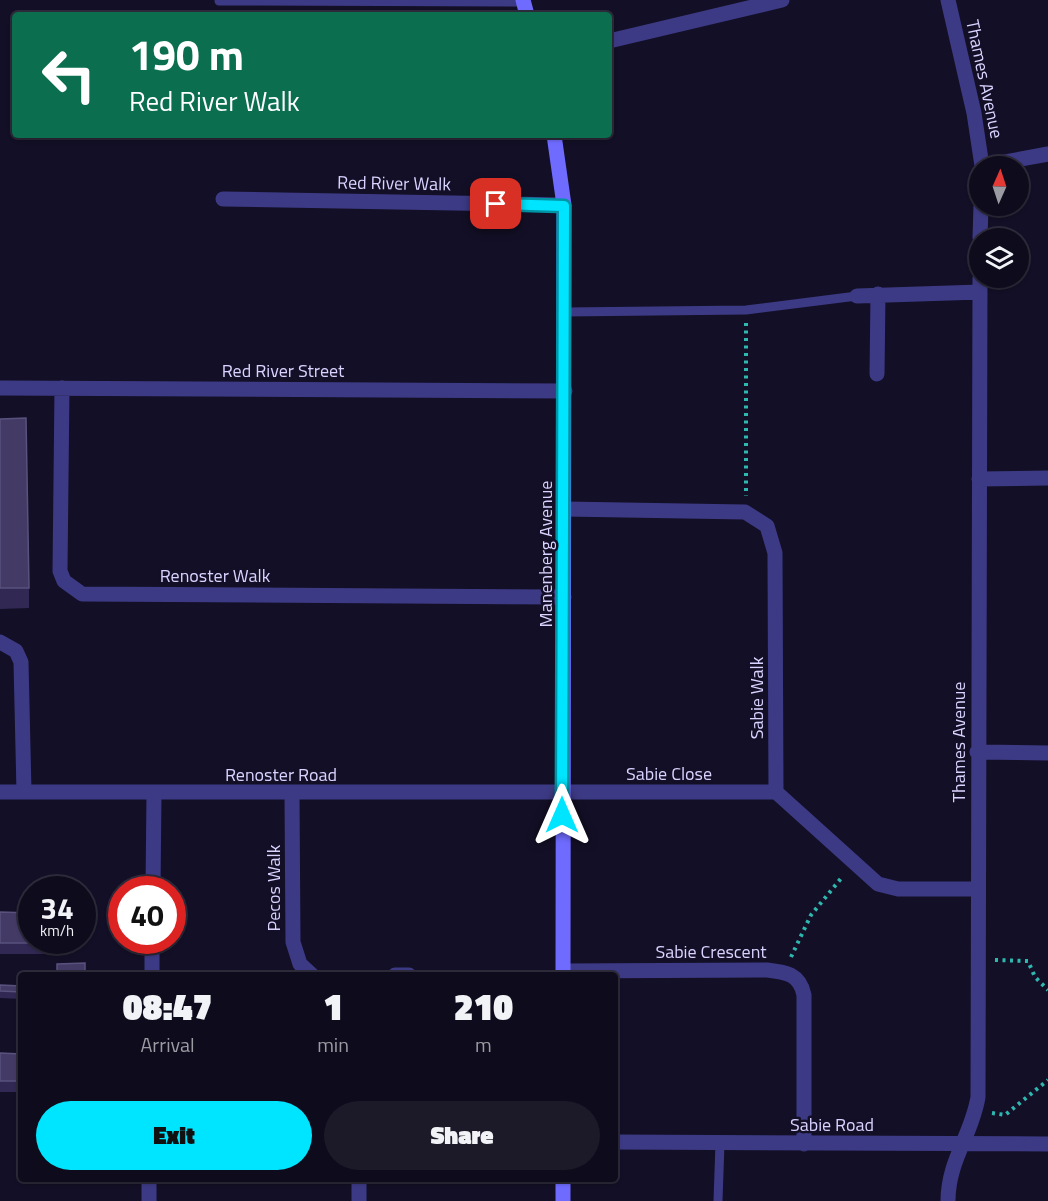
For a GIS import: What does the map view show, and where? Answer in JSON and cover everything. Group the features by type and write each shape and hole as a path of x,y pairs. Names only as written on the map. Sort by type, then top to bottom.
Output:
{"street":[{"path":"612,40 733,6 782,0"},
{"name":"Thames Avenue","path":"948,0 974,113 980,156"},
{"name":"Manenberg Avenue","path":"554,138 564,206 563,972"},
{"path":"1029,157 1048,154"},
{"name":"Red River Walk","path":"223,199 564,206"},
{"path":"857,296 969,286"},
{"name":"Thames Avenue","path":"948,1201 950,1174 976,1111 980,288"},
{"path":"877,374 878,294"},
{"name":"Red River Street","path":"0,388 565,390"},
{"name":"Renoster Walk","path":"62,388 60,571 64,581 82,594 564,597"},
{"path":"979,479 1048,478"},
{"path":"564,509 746,512"},
{"name":"Sabie Walk","path":"746,512 767,526 775,553 776,792"},
{"path":"0,642 16,651 21,662 24,792"},
{"path":"977,753 1048,753"},
{"name":"Renoster Road","path":"0,792 562,793"},
{"path":"776,792 853,863 886,888 977,889"},
{"name":"Sabie Close","path":"562,793 776,792"},
{"path":"153,876 154,793"},
{"name":"Pecos Walk","path":"292,794 292,942 300,964 309,972"},
{"path":"152,954 152,972"},
{"name":"Sabie Crescent","path":"618,973 784,972 801,983 804,994 804,1144"},
{"name":"Sabie Road","path":"618,1142 1048,1144"},
{"path":"149,1182 149,1201"},
{"path":"359,1182 359,1201"},
{"path":"563,1182 563,1201"}],"lane":[{"path":"219,1 524,6"},
{"path":"565,312 746,310 857,296"},
{"path":"718,1201 720,1143"}],"path":[{"path":"746,310 746,512"},
{"path":"784,972 811,915 853,863"},
{"path":"977,960 1028,961 1035,977 1048,990"},
{"path":"976,1111 1005,1114 1048,1080"}],"building":[{"path":"26,418 29,588 0,588 0,419"},
{"path":"0,912 18,913 18,943 0,943"},
{"path":"85,963 85,972 57,972 57,964"},
{"path":"0,985 18,986 18,992 0,991"},
{"path":"0,1053 18,1054 18,1081 0,1081"}],"route":[{"path":"496,204 564,206 562,815"}]}
